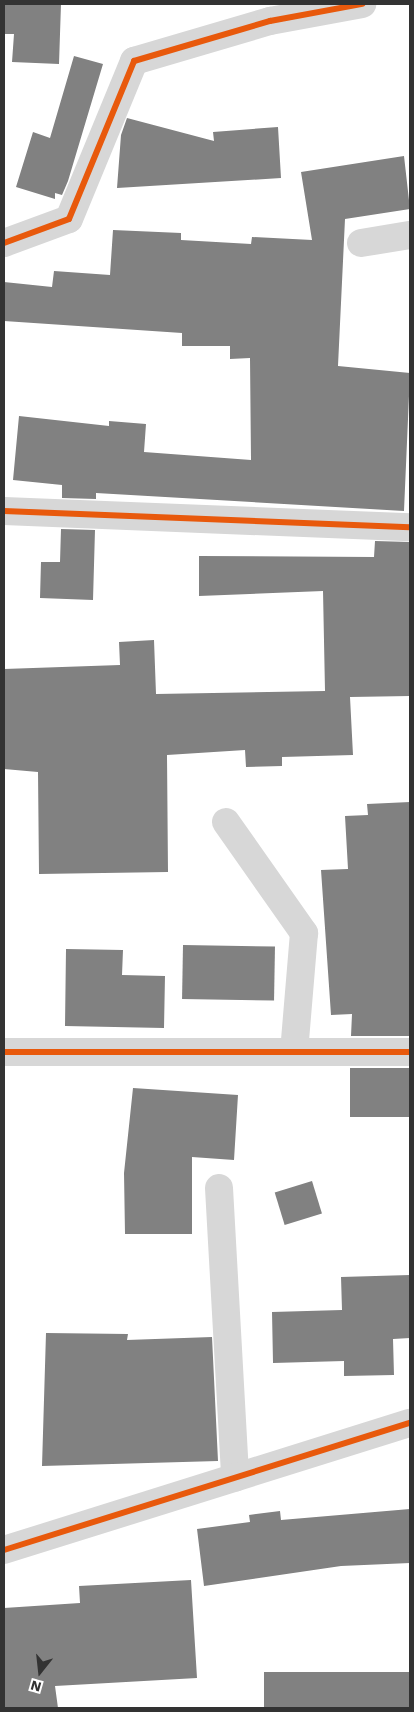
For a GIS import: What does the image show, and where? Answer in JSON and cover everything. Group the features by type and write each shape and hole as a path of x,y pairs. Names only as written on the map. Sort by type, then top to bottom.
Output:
{"street":[{"path":"4,243 69,219 134,61 270,21 362,4"},
{"path":"361,243 410,236"},
{"path":"4,511 410,527"},
{"path":"226,822 304,933 294,1052"},
{"path":"4,1052 410,1052"},
{"path":"219,1188 235,1478"},
{"path":"4,1550 410,1423"}],"building":[{"path":"4,4 61,4 59,64 12,62 14,34 4,34"},
{"path":"74,56 103,64 68,181 62,195 55,193 55,199 16,187 33,132 50,138"},
{"path":"127,118 214,141 213,132 278,127 281,178 117,188 121,135"},
{"path":"404,156 410,209 345,219 338,366 410,373 404,511 96,493 96,499 62,498 62,485 13,480 19,416 109,426 109,421 146,424 144,452 251,460 250,358 230,359 230,346 182,346 182,333 4,321 4,282 52,287 54,271 110,275 113,230 181,233 181,240 251,244 252,237 312,240 301,172"},
{"path":"61,529 95,530 93,600 40,598 41,562 60,562"},
{"path":"375,541 410,542 410,696 350,697 353,755 282,757 282,766 246,767 245,750 167,755 168,872 39,874 38,772 4,769 4,669 120,665 119,642 154,640 156,694 325,691 323,591 199,596 199,556 374,557"},
{"path":"410,802 410,1036 351,1036 352,1014 331,1015 321,870 348,869 345,816 368,815 367,804"},
{"path":"183,945 275,947 274,1001 182,999"},
{"path":"66,949 123,950 122,975 165,976 164,1028 65,1026"},
{"path":"350,1068 410,1068 410,1117 350,1117"},
{"path":"133,1088 238,1095 234,1160 192,1157 192,1234 125,1234 124,1173"},
{"path":"312,1181 322,1214 285,1225 275,1192"},
{"path":"410,1275 410,1338 393,1339 394,1375 344,1376 344,1361 273,1363 272,1312 342,1310 341,1277"},
{"path":"46,1333 128,1334 127,1340 212,1337 218,1461 42,1466"},
{"path":"410,1509 410,1563 341,1566 204,1586 197,1529 250,1522 249,1515 280,1511 281,1520"},
{"path":"191,1580 197,1678 55,1686 58,1708 4,1708 4,1608 80,1603 79,1586"},
{"path":"264,1672 410,1672 410,1708 264,1708"}],"cycle path":[{"path":"4,243 69,219 134,61 270,21 362,4"},
{"path":"4,511 410,527"},
{"path":"4,1052 410,1052"},
{"path":"4,1550 410,1423"}]}
